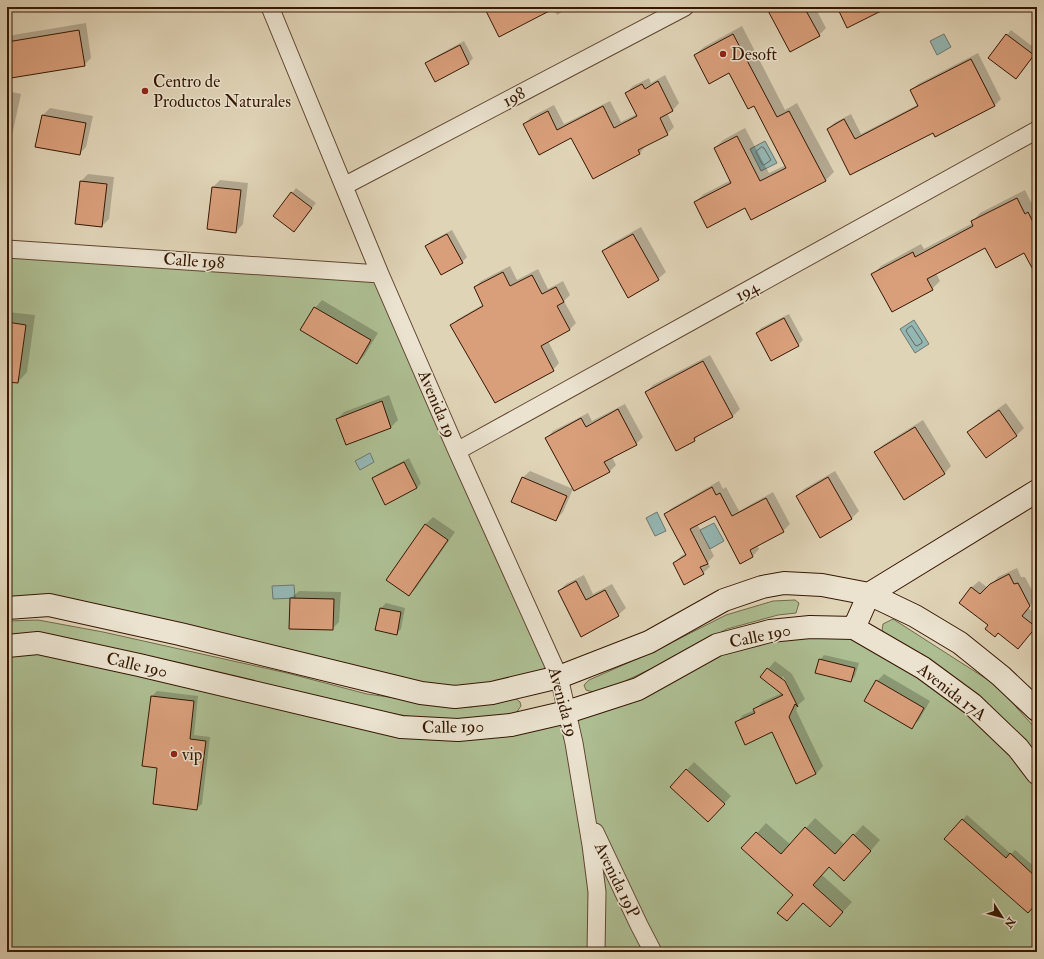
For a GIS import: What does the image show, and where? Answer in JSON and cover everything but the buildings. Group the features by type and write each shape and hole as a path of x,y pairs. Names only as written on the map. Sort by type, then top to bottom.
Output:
{"main road":[{"path":"854,628 869,594 1037,491"},
{"name":"Calle 190","path":"7,608 49,605 180,634 421,693 455,697 492,693 559,677 649,642 724,600 762,587 784,583 822,585 869,594"},
{"path":"869,594 915,616 960,644 1001,676 1037,710"},
{"name":"Calle 190","path":"7,646 38,643 139,665 401,728 458,730 511,725 567,712 638,689 717,645 770,631 810,627 854,628"},
{"name":"Avenida 17A","path":"854,628 923,668 972,704 1018,748 1037,773"}],"street":[{"name":"Avenida 19","path":"270,7 380,274 457,451 559,677 574,743 584,806"},
{"name":"198","path":"344,186 685,7"},
{"name":"194","path":"457,451 1037,130"},
{"name":"Calle 198","path":"7,249 380,274"},
{"path":"584,806 591,844 597,892 596,952"},
{"name":"Avenida 19P","path":"584,806 599,842 654,952"}],"green space":[{"path":"7,249 380,274 559,677 455,697 180,634 7,608"},
{"path":"795,600 799,603 796,613 778,615 727,629 661,664 604,691 593,692 586,690 584,685 589,680 655,651 726,615 773,601"},
{"path":"893,619 996,685 1037,730 1037,756 882,631 883,624"},
{"path":"38,620 103,632 287,673 367,694 471,707 515,698 520,702 521,706 516,713 473,720 432,720 364,709 180,663 46,636 7,635 7,621"},
{"path":"854,628 923,668 1037,773 1037,952 7,952 7,646 401,727 567,712 717,645"}],"water":[{"path":"944,34 951,47 937,55 930,41"},
{"path":"765,141 777,163 761,171 750,149"},
{"path":"914,320 929,344 915,353 900,329"},
{"path":"370,453 374,462 360,470 355,461"},
{"path":"657,512 666,531 655,536 646,518"},
{"path":"714,523 724,541 710,549 700,530"},
{"path":"294,585 295,598 273,599 272,586"}],"place":[{"name":"Desoft","path":"723,54"},
{"name":"Centro de Productos Naturales","path":"145,91"},
{"name":"vip","path":"174,754"}]}
